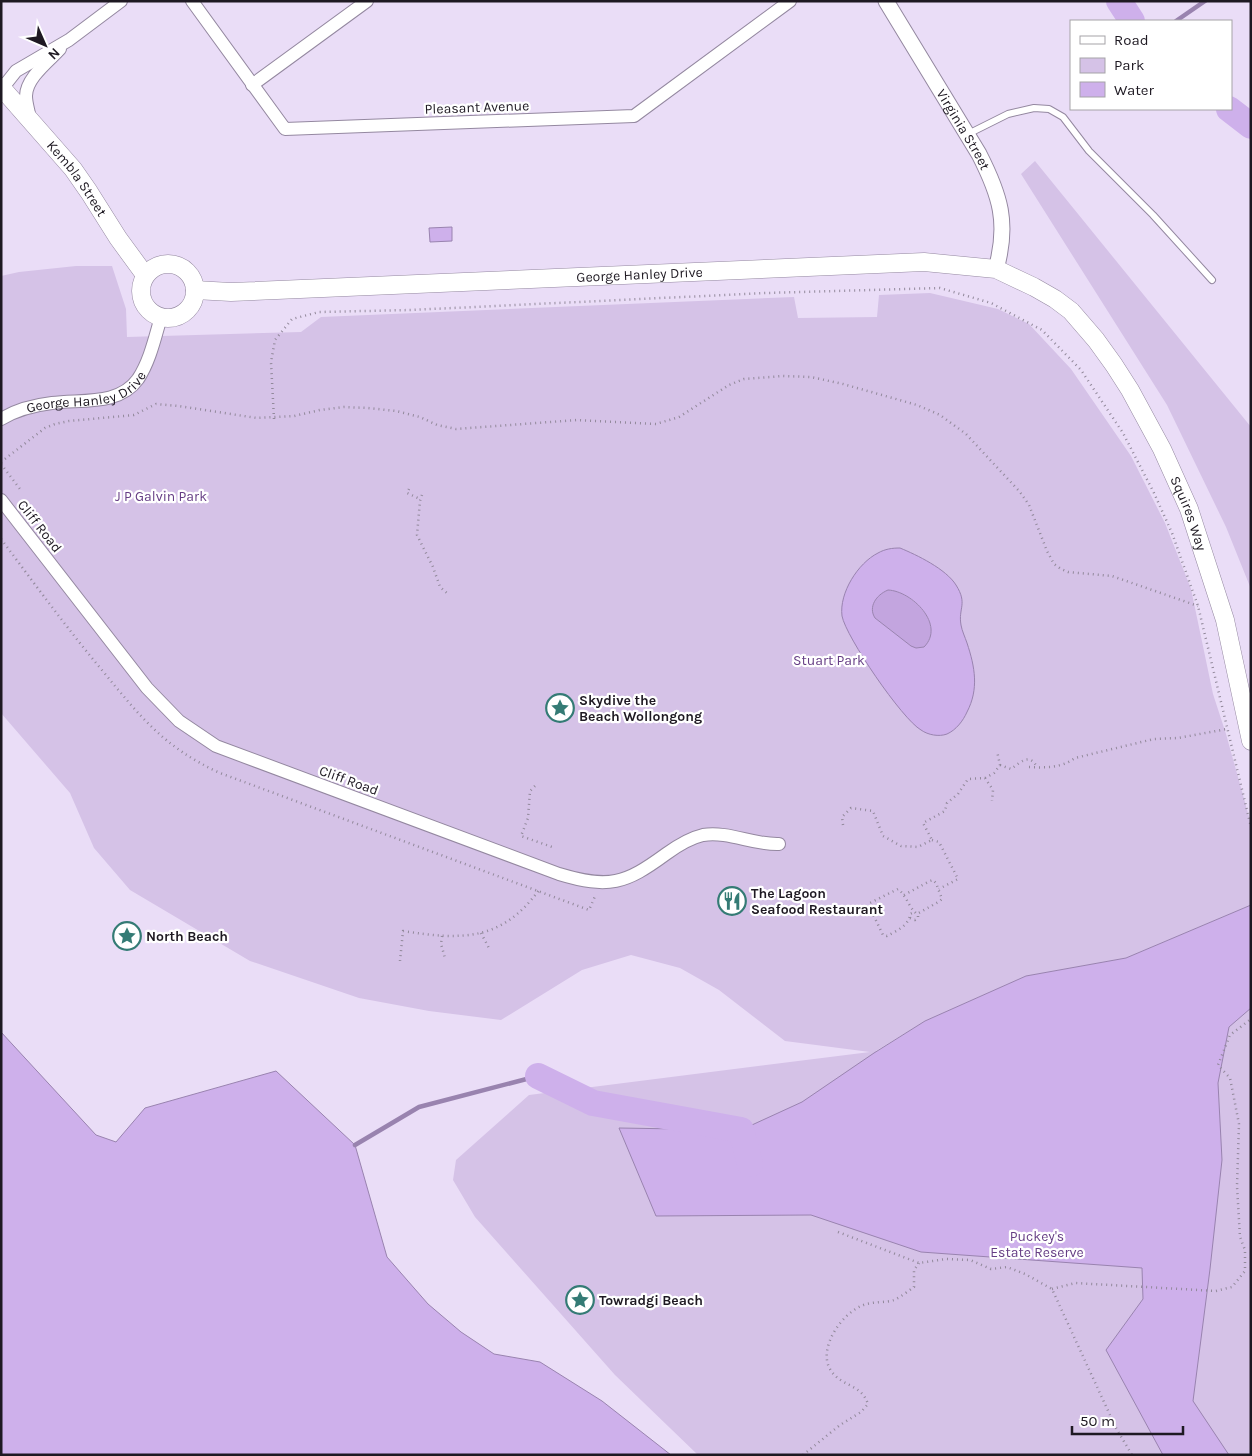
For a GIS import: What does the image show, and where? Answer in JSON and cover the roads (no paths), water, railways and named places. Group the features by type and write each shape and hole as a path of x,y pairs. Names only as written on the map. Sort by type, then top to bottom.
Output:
{"main road":[{"name":"Kembla Street","path":"2,89 73,170 145,275"},
{"name":"George Hanley Drive","path":"195,290 241,291 924,262 996,269 1055,299 1071,311"},
{"path":"167,263 183,268 190,274 195,290 191,306 185,312 169,318 153,314 146,308 140,292 145,275 159,265 167,263"},
{"name":"Squires Way","path":"1071,311 1096,340 1130,390 1162,449 1183,494 1225,620 1251,740"}],"street":[{"path":"2,89 16,71 69,40 121,1"},
{"name":"Pleasant Avenue","path":"192,1 284,129 634,116 790,1"},
{"path":"252,85 367,1"},
{"name":"Virginia Street","path":"886,1 968,134 991,177 1000,200 1002,227 1002,248 996,269"},
{"path":"31,121 26,101 28,87 38,72 69,40"},
{"name":"George Hanley Drive","path":"1,419 41,405 103,399 127,390 139,378 143,370 161,317"},
{"name":"Cliff Road","path":"1,500 147,688 179,721 216,746 559,874 589,881 610,882 630,878 684,843 704,835 724,835 757,843 779,844"}],"lane":[{"path":"968,134 1008,114 1034,108 1049,109 1063,117 1089,151 1153,215 1212,280"}],"water":[{"path":"452,227 452,241 430,242 429,228"},
{"path":"900,548 923,559 945,573 960,591 962,602 961,625 970,652 975,678 971,703 963,719 959,725 944,735 924,732 901,711 853,641 842,616 842,607 847,589 857,571 878,553","holes":["888,590 907,596 916,603 929,620 930,638 924,647 916,648 911,646 875,618 873,614 874,602 880,595"]},
{"path":"1251,905 1251,1008 1229,1027 1218,1083 1222,1160 1193,1401 1229,1455 1163,1455 1106,1350 1143,1299 1142,1268 921,1252 811,1215 656,1216 619,1128 741,1130 802,1102 925,1021 1026,976 1126,958"},
{"path":"1,1032 96,1135 116,1142 145,1108 276,1071 355,1145 387,1257 428,1304 461,1332 494,1354 540,1362 602,1401 671,1455 1,1455"}],"waterway":[{"path":"1119,1 1131,20"},
{"path":"1177,20 1205,1"},
{"path":"1230,110 1251,126"},
{"path":"355,1145 419,1107 538,1076"},
{"path":"538,1076 593,1103 741,1130 750,1164"}],"place":[{"name":"Skydive the Beach Wollongong","path":"560,708"},
{"name":"The Lagoon Seafood Restaurant","path":"732,901"},
{"name":"North Beach","path":"127,936"},
{"name":"Towradgi Beach","path":"580,1300"}],"park label":[{"name":"J P Galvin Park","path":"161,496"},
{"name":"Stuart Park","path":"829,660"},
{"name":"Puckey's Estate Reserve","path":"1037,1244"}]}
